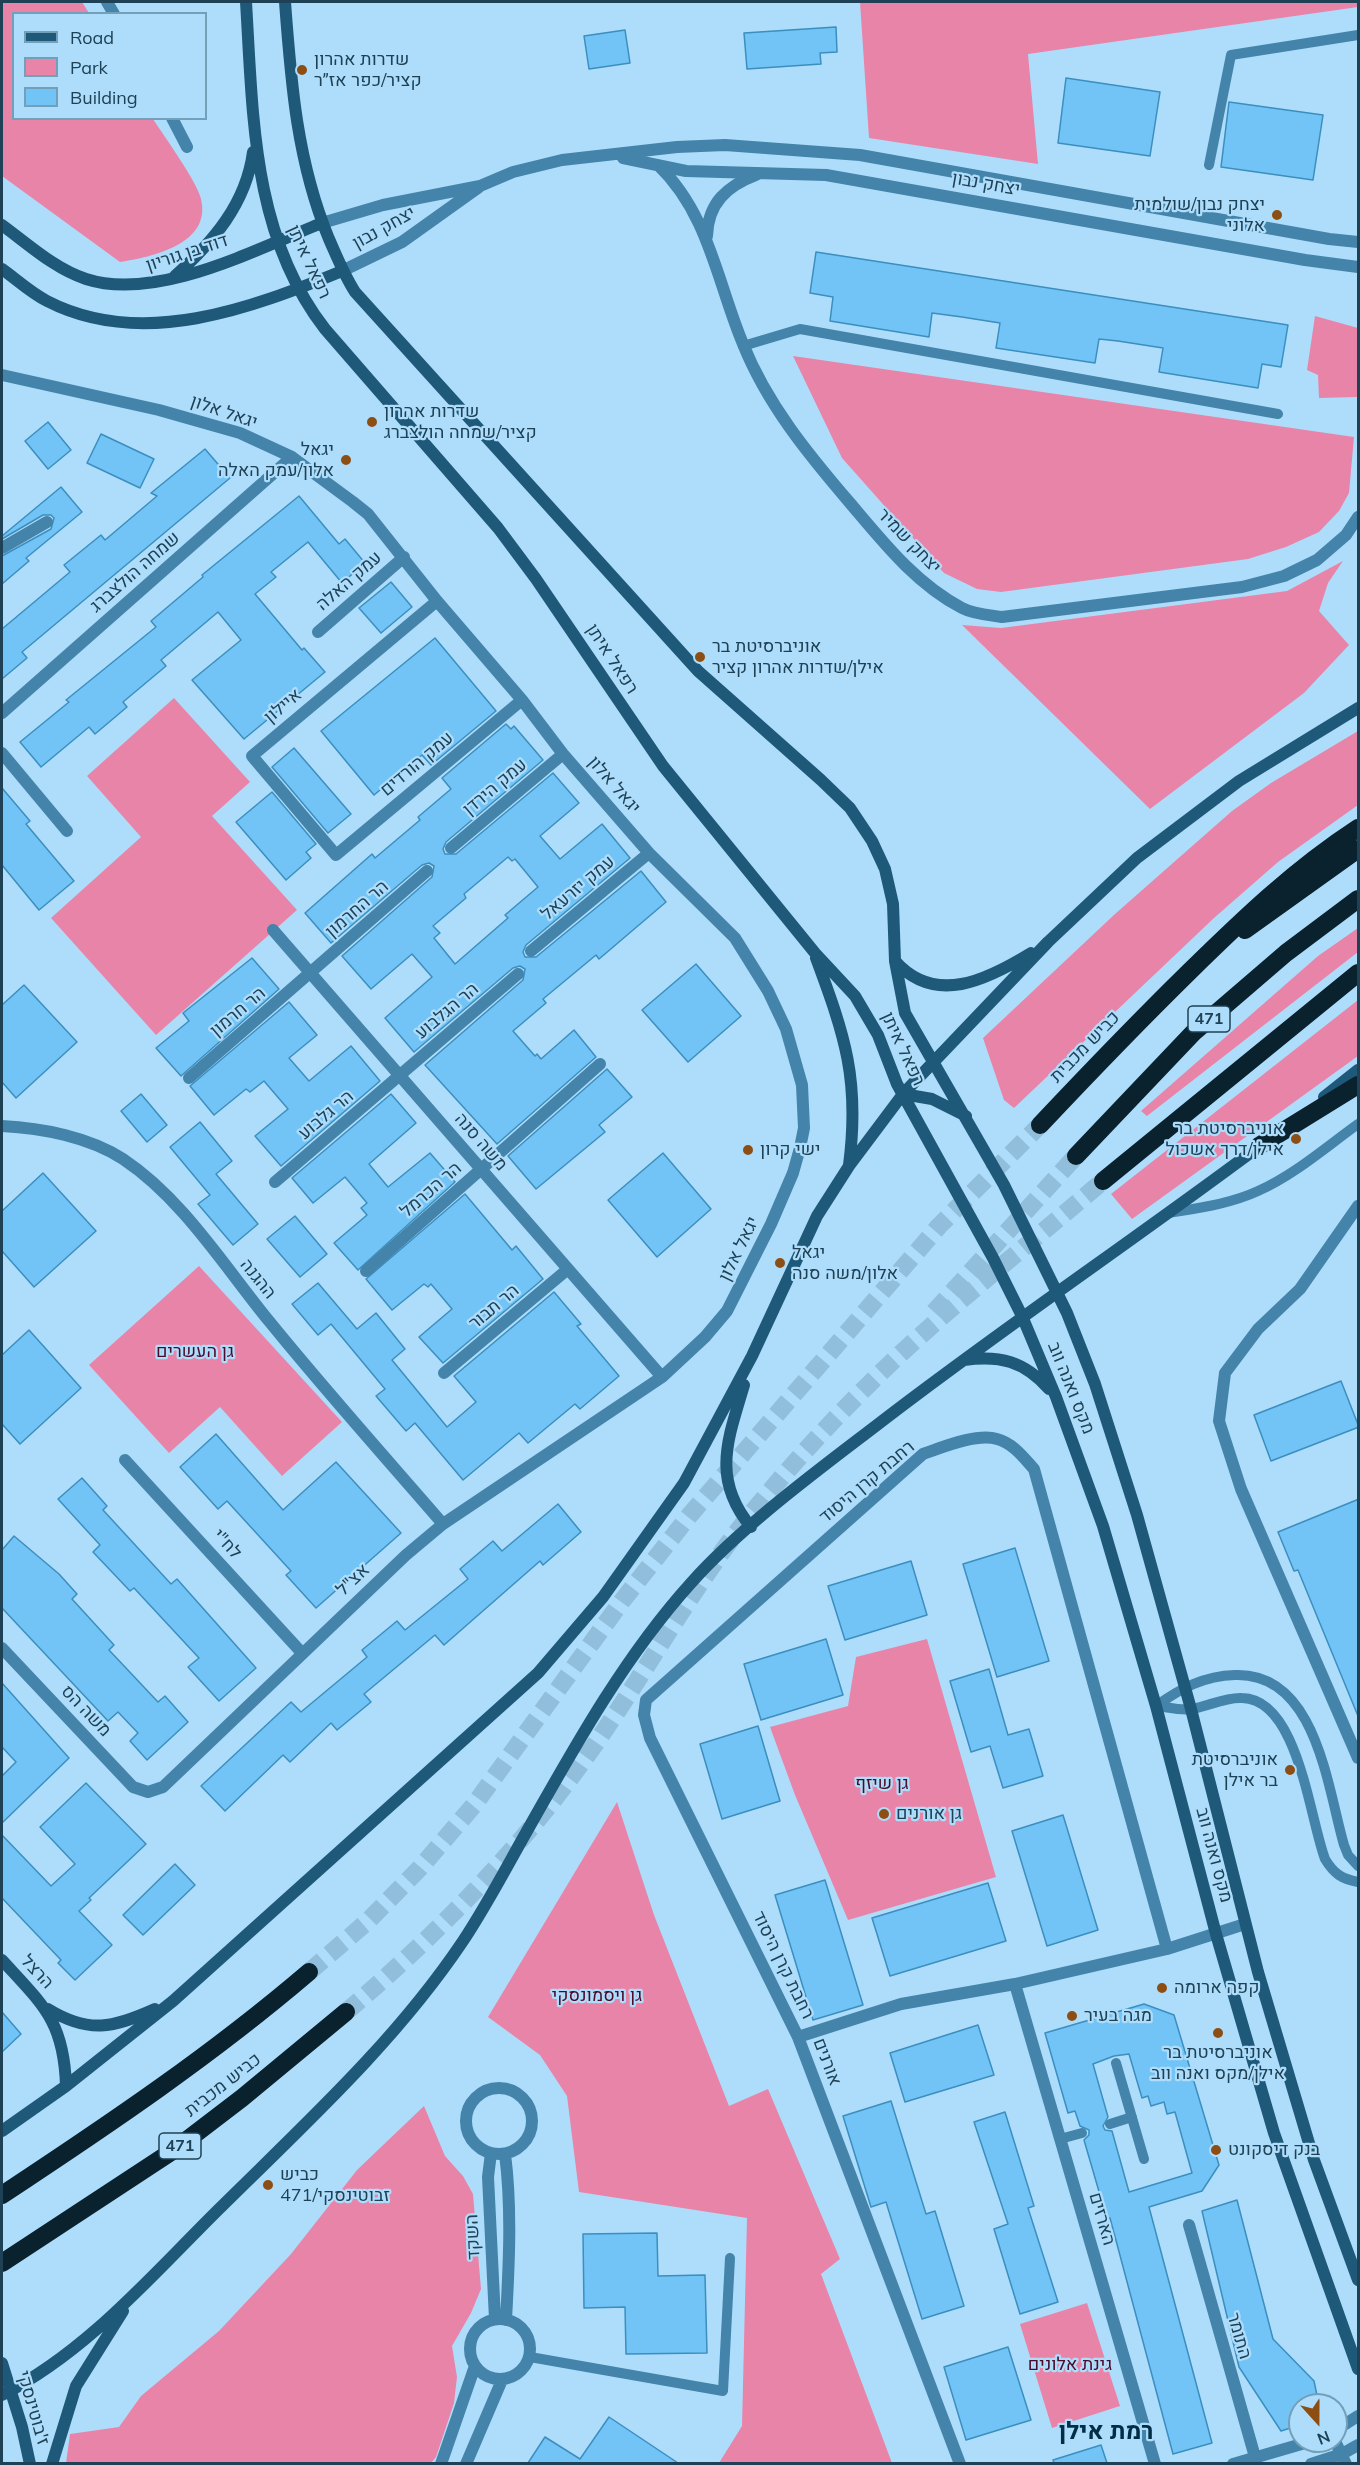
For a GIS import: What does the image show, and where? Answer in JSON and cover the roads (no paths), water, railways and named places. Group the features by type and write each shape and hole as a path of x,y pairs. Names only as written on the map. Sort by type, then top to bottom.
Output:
{"highway":[{"path":"1161,999 1262,900 1320,852 1359,828"},
{"name":"471","path":"1161,999 1270,910 1359,849"},
{"name":"471","path":"1076,1156 1193,1033 1286,953 1359,899"},
{"path":"1102,1181 1359,973"},
{"name":"כביש מכבית","path":"1040,1125 1161,999"},
{"path":"1259,1146 1359,1085"},
{"name":"כביש מכבית","path":"2,2195 147,2099 253,2020 309,1972"},
{"name":"כביש מכבית","path":"2,2263 174,2150 242,2098 346,2012"}],"main road":[{"name":"רפאל איתן","path":"246,2 255,136 261,187 277,240 298,289 325,329 498,528 542,588 652,751 815,954 845,983 869,1018 903,1094 959,1194 1022,1316"},
{"name":"רפאל איתן","path":"285,2 297,131 304,168 322,223 342,270 361,300 504,453 698,671 779,741 850,808 872,841 885,869 892,904 895,961 905,1013 1004,1185 1057,1292"},
{"path":"172,279 202,251 233,211 246,181 255,136"},
{"name":"דוד בן גוריון","path":"2,225 58,266 85,279 108,284 139,286 172,279 322,223"},
{"path":"2,269 46,300 76,313 118,321 158,323 200,319 249,307 298,289"},
{"name":"יצחק נבון","path":"298,289 342,270"},
{"path":"2,2131 66,2086 173,2001 398,1801 554,1656 603,1597 662,1516 711,1435 752,1356 801,1247 849,1166 903,1094 933,1059 1112,880 1185,820 1298,743 1359,708"},
{"path":"895,961 913,978 934,985 950,986 989,976 1048,942"},
{"path":"815,954 840,1023 854,1085 853,1135 849,1166"},
{"path":"6,2393 80,2344 135,2293 352,2077 416,2006 484,1908 571,1754 632,1660 695,1578 815,1472 961,1361 1168,1213 1359,1070"},
{"path":"903,1094 932,1100 966,1116"},
{"name":"מקס ואנה ווב","path":"1057,1292 1095,1384 1112,1434 1191,1709 1245,1924 1314,2160 1359,2280"},
{"name":"מקס ואנה ווב","path":"1022,1316 1056,1397 1103,1526 1156,1706 1216,1934 1286,2171 1359,2369"},
{"path":"751,1527 735,1506 728,1490 725,1466 728,1441 752,1356"},
{"path":"961,1361 983,1357 1016,1362 1040,1378 1056,1397"},
{"name":"הרצל","path":"2,1960 46,2008"},
{"path":"46,2008 66,2020 92,2027 111,2025 136,2018 173,2001"},
{"path":"46,2008 60,2036 66,2086"},
{"path":"52,2463 76,2386 89,2361 135,2293"},
{"name":"ז'בוטינסקי","path":"2,2363 6,2393 30,2463"}],"street":[{"path":"173,120 187,147"},
{"name":"יצחק נבון","path":"322,223 383,205 480,186 537,164 677,147 725,145 860,155 1329,239 1359,242"},
{"name":"יצחק נבון","path":"604,156 686,171 826,175 889,184 1271,254 1359,267"},
{"name":"יצחק שמיר","path":"658,165 680,187 689,202 709,246 743,346 770,397 810,456 885,545 928,588 964,610 1002,617 1242,587 1284,576 1317,560 1346,535 1359,517"},
{"name":"יצחק שמיר","path":"709,246 709,217 719,198 747,179 764,172"},
{"name":"יצחק נבון","path":"342,270 402,242 480,186"},
{"name":"יגאל אלון","path":"2,375 209,423 240,433 292,457 368,514 437,601 522,700 563,754 649,853 735,938 768,991 791,1044 800,1075 804,1115 800,1148 793,1173 771,1224 727,1311 705,1337 662,1377 604,1417"},
{"name":"שמחה הולצברג","path":"2,713 292,457"},
{"path":"2,548 47,522"},
{"name":"עמק האלה","path":"318,632 404,557"},
{"name":"איילון","path":"336,855 252,756 437,601"},
{"name":"עמק הורדים","path":"336,855 522,700"},
{"path":"2,753 67,831"},
{"name":"עמק הירדן","path":"451,848 563,754"},
{"name":"עמק יזרעאל","path":"531,951 649,853"},
{"name":"הר החרמון","path":"311,974 427,871"},
{"name":"משה סנה","path":"273,930 662,1377"},
{"name":"הר חרמון","path":"189,1078 311,974"},
{"name":"הר הגלבוע","path":"400,1075 518,974"},
{"name":"הר הכרמל","path":"366,1271 600,1064"},
{"name":"הר גלבוע","path":"275,1182 400,1075"},
{"name":"ההגנה","path":"2,1126 49,1132 87,1143 122,1158 147,1178 179,1209 284,1339 443,1524"},
{"path":"1359,1206 1299,1289 1258,1329 1225,1373 1219,1421 1241,1489 1359,1758"},
{"name":"הר תבור","path":"444,1372 568,1269"},
{"name":"אצ\"ל","path":"148,1792 163,1786 406,1555 443,1524 604,1417"},
{"name":"רחבת קרן היסוד","path":"798,2037 650,1738 644,1714 646,1700 923,1454 959,1442 997,1438 1019,1452 1034,1469 1167,1949"},
{"name":"לח\"י","path":"125,1460 302,1653"},
{"name":"משה הס","path":"2,1648 134,1787 148,1792"},
{"name":"אורנים","path":"960,2463 798,2037 901,2004 1015,1984 1167,1949 1245,1924"},
{"name":"הארזים","path":"1015,1984 1155,2463"},
{"path":"495,2088 507,2089 525,2101 532,2122 524,2143 505,2154 491,2153 476,2145 469,2136 466,2115 476,2097 495,2088"},
{"name":"השקד","path":"491,2153 488,2177 500,2320"},
{"name":"השקד","path":"500,2320 508,2221 505,2154"},
{"name":"התומר","path":"1189,2225 1255,2457"},
{"path":"466,2463 502,2380 521,2371 530,2357 528,2336 522,2328 500,2320 485,2323 473,2335 470,2356 482,2374 502,2380"},
{"path":"441,2463 475,2366"},
{"path":"1311,2463 1344,2458 1359,2445"},
{"path":"1233,2463 1288,2448"}],"lane":[{"path":"1209,165 1231,55 1359,35"},
{"path":"743,346 800,329 1278,414"},
{"path":"1168,1213 1216,1204 1258,1191 1286,1175 1359,1124"},
{"path":"1156,1706 1184,1685 1224,1675 1264,1678 1281,1688 1297,1704 1308,1724 1318,1750 1344,1845 1348,1855 1359,1866"},
{"path":"1156,1706 1191,1709 1241,1698 1257,1700 1272,1709 1292,1741 1325,1859 1332,1871 1343,1879 1359,1882"},
{"path":"1116,2063 1144,2159"},
{"path":"1110,2124 1132,2118"},
{"path":"1060,2139 1082,2133"},
{"path":"530,2357 723,2391 730,2258"}],"tunnel":[{"path":"309,1972 368,1921 420,1868 474,1805 622,1601 689,1516 939,1226 1040,1125"},
{"path":"934,1312 1076,1156"},
{"path":"346,2012 442,1924 530,1829 583,1761 713,1565 760,1503 802,1455 845,1408 914,1341 1103,1181"}],"place":[{"name":"שדרות אהרון קציר/כפר אז״ר","path":"302,70"},
{"name":"יצחק נבון/שולמית אלוני","path":"1277,215"},
{"name":"שדרות אהרון קציר/שמחה הולצברג","path":"372,422"},
{"name":"יגאל אלון/עמק האלה","path":"346,460"},
{"name":"אוניברסיטת בר אילן/שדרות אהרון קציר","path":"700,657"},
{"name":"אוניברסיטת בר אילן/דרך אשכול","path":"1296,1139"},
{"name":"ישי קרון","path":"748,1150"},
{"name":"יגאל אלון/משה סנה","path":"780,1263"},
{"name":"אוניברסיטת בר אילן","path":"1290,1770"},
{"name":"גן אורנים","path":"884,1814"},
{"name":"קפה ארומה","path":"1162,1988"},
{"name":"מגה בעיר","path":"1072,2016"},
{"name":"אוניברסיטת בר אילן/מקס ואנה ווב","path":"1218,2033"},
{"name":"בנק דיסקונט","path":"1216,2150"},
{"name":"כביש 471/זבוטינסקי","path":"268,2185"}],"district":[{"name":"רמת אילן","path":"1106,2432"}],"park label":[{"name":"גן העשרים","path":"195,1352"},
{"name":"גן שיזף","path":"882,1784"},
{"name":"גן ויסמונסקי","path":"597,1996"},
{"name":"גינת אלונים","path":"1070,2365"}]}
